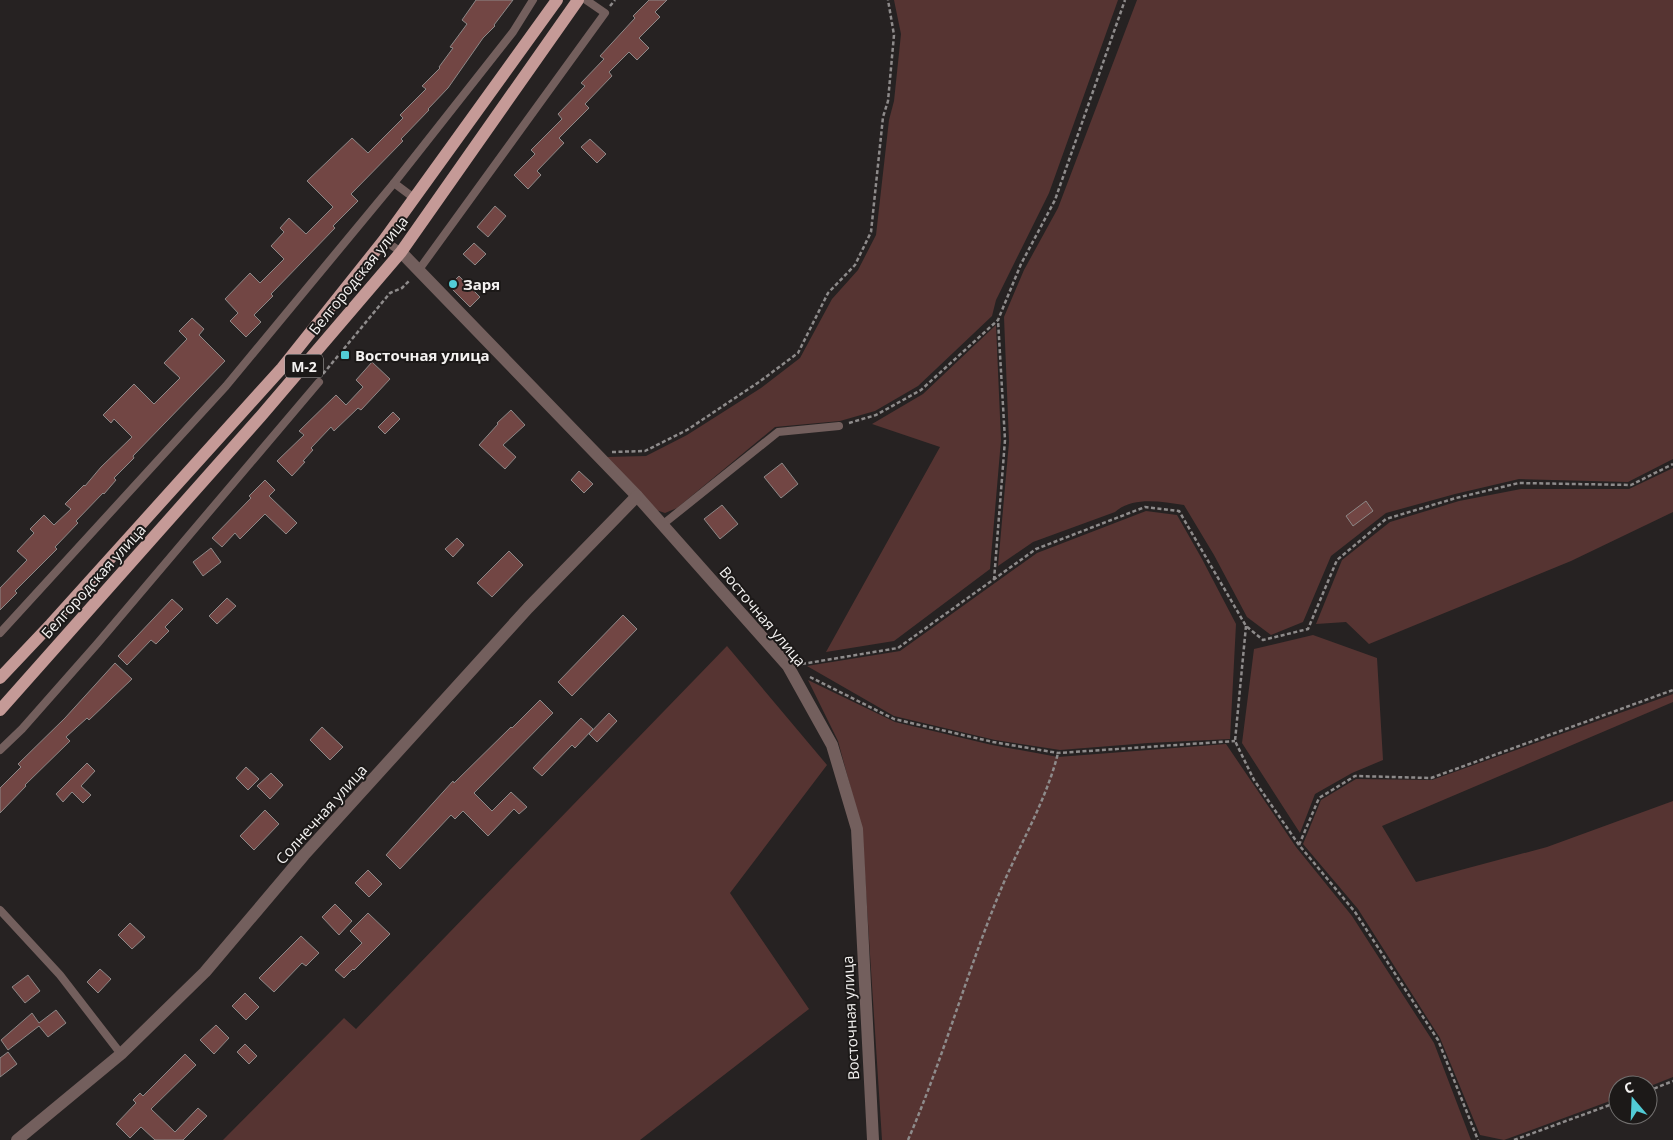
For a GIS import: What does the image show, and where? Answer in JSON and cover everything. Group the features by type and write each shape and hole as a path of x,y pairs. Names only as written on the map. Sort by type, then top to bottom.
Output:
{"main road":[{"name":"Белгородская улица","path":"0,678 282,368 384,240 557,0"},
{"name":"Белгородская улица","path":"0,710 261,416 401,252 578,0"}],"street":[{"name":"Восточная улица","path":"401,252 637,496 788,666 832,745 857,829 873,1140"},
{"name":"Солнечная улица","path":"17,1140 120,1054 206,972 324,834 528,608 637,496"}],"lane":[{"path":"0,633 226,386 394,183 513,32 533,0"},
{"path":"418,271 605,13 586,0"},
{"path":"394,183 414,198"},
{"path":"384,240 401,252"},
{"path":"0,750 22,729 97,644 319,382"},
{"path":"662,525 778,432 840,426"},
{"path":"0,910 60,975 120,1054"}],"path":[{"path":"596,453 645,451 687,430 759,382 798,353 828,293 856,265 871,232 883,117 888,101 894,35 888,0"},
{"path":"840,426 876,416 921,390 998,320 1021,264 1054,200 1124,0"},
{"path":"319,382 324,371 390,293 402,288 418,271"},
{"path":"994,580 1005,440 998,320"},
{"path":"788,666 898,648 1036,549 1145,507 1179,511 1246,626 1263,640 1308,629 1337,560 1386,518 1456,498 1519,483 1630,485 1673,464"},
{"path":"1246,626 1235,741 1254,780 1299,845 1356,912 1438,1040 1478,1139 1483,1140"},
{"path":"788,666 894,719 993,742 1058,753 1235,741"},
{"path":"1299,845 1319,798 1355,776 1431,778 1673,690"},
{"path":"908,1140 924,1102 999,894 1053,775 1058,753"},
{"path":"1658,1087 1673,1081"},
{"path":"1514,1140 1608,1106"}],"shaded area":[{"path":"894,0 1118,0 1049,193 996,300 992,316 918,386 875,411 840,421 775,427 677,508 665,513 656,510 607,457 646,456 687,435 761,388 800,358 832,299 858,270 876,235 901,34"},
{"path":"1137,0 1673,0 1673,459 1628,482 1519,479 1386,513 1331,556 1303,622 1271,635 1247,617 1214,555 1184,505 1148,501 1131,504 1115,512 1033,542 998,566 1009,442 1004,317 1024,270 1058,208"},
{"path":"996,325 1001,440 990,569 894,641 826,652 940,447 872,424 923,394"},
{"path":"1673,468 1673,512 1571,561 1369,644 1346,622 1316,624 1342,560 1390,522 1459,501 1521,489 1629,489"},
{"path":"1146,511 1177,515 1236,624 1230,739 1060,750 995,740 894,716 807,666 900,651 1037,553"},
{"path":"1313,635 1377,658 1383,760 1352,773 1315,794 1300,833 1242,743 1254,649"},
{"path":"727,646 827,765 730,893 809,1009 640,1140 223,1140 344,1018 356,1029"},
{"path":"808,680 895,722 992,745 1058,757 1226,744 1296,847 1352,916 1434,1043 1471,1140 882,1140 862,830 838,741"},
{"path":"1673,694 1673,702 1382,826 1416,882 1547,847 1673,801 1673,1077 1658,1083 1658,1075 1608,1075 1608,1102 1504,1140 1480,1135 1440,1038 1358,909 1303,844 1321,800 1356,779 1432,780"}],"building":[{"path":"476,0 513,0 495,26 483,38 448,88 401,139 403,141 351,194 358,201 333,226 335,228 271,294 273,296 254,315 261,322 246,337 230,321 238,313 225,299 250,273 260,283 284,259 271,246 284,232 280,228 289,218 306,234 333,207 307,181 352,138 368,153 403,118 400,115 426,89 422,86 440,68 453,48 450,47 467,24 462,20"},
{"path":"649,0 667,0 655,12 660,17 639,38 649,48 637,60 629,52 609,72 612,76 585,104 589,108 559,138 564,143 537,171 541,175 528,189 514,175 535,154 531,150 562,119 558,114 585,86 581,83 604,59 600,56 635,18 633,16"},
{"path":"590,139 606,154 597,163 581,147"},
{"path":"495,206 506,216 488,237 477,227"},
{"path":"474,243 486,254 475,265 463,254"},
{"path":"459,276 480,297 470,307 449,286"},
{"path":"192,318 204,329 199,335 225,361 133,456 134,458 114,478 116,480 104,494 76,521 78,523 55,547 57,549 15,591 17,593 0,610 0,588 27,560 17,551 34,533 30,529 44,515 54,525 71,509 65,504 132,437 114,419 111,423 103,415 134,384 154,404 180,378 164,363 187,339 179,331"},
{"path":"372,362 390,379 361,410 358,408 334,431 331,427 311,448 313,450 303,461 305,462 292,476 277,461 304,435 299,431 336,395 346,405 363,387 356,380"},
{"path":"511,410 525,425 503,445 516,457 505,469 479,445 497,423"},
{"path":"393,412 400,419 385,434 378,427"},
{"path":"782,463 798,484 781,498 764,477"},
{"path":"579,471 593,484 584,493 571,480"},
{"path":"265,480 275,490 269,496 297,523 286,534 265,514 240,539 235,533 222,547 212,538 251,498 249,496"},
{"path":"1366,501 1373,511 1353,526 1346,516"},
{"path":"722,505 738,524 720,539 704,519"},
{"path":"457,538 464,545 453,557 445,549"},
{"path":"211,548 221,562 203,576 193,562"},
{"path":"509,551 523,565 492,597 477,583"},
{"path":"227,598 236,606 217,624 209,616"},
{"path":"172,599 183,609 165,627 169,631 156,644 151,640 127,665 118,656"},
{"path":"623,615 637,629 572,696 558,682"},
{"path":"115,663 132,679 89,720 87,718 66,737 70,741 25,785 0,813 0,788 21,767 18,764 65,718"},
{"path":"540,700 553,713 474,793 492,811 511,792 527,807 519,814 514,809 488,836 463,811 455,819 451,815 400,869 386,855 453,781 454,783"},
{"path":"609,713 617,721 597,742 589,734"},
{"path":"581,718 593,729 575,748 572,745 542,776 533,768"},
{"path":"322,727 343,747 330,760 310,740"},
{"path":"87,763 95,771 81,786 91,795 83,803 72,792 63,802 56,794"},
{"path":"246,767 259,779 248,790 236,778"},
{"path":"271,773 283,785 270,799 257,786"},
{"path":"265,810 279,824 254,850 240,836"},
{"path":"368,870 382,884 369,897 355,883"},
{"path":"335,904 352,921 339,935 322,917"},
{"path":"368,913 390,934 344,978 335,970 362,943 350,931"},
{"path":"130,923 145,937 132,949 118,935"},
{"path":"301,936 319,953 306,966 302,963 274,992 259,978"},
{"path":"100,969 111,979 98,993 87,982"},
{"path":"28,975 40,991 25,1003 12,987"},
{"path":"245,993 259,1007 246,1020 232,1006"},
{"path":"56,1010 66,1023 48,1037 39,1026 8,1050 1,1040 32,1013 39,1023"},
{"path":"216,1025 229,1038 214,1054 200,1040"},
{"path":"245,1044 257,1056 249,1064 237,1052"},
{"path":"8,1052 17,1064 0,1077 0,1058"},
{"path":"185,1054 196,1065 151,1109 175,1132 198,1108 207,1116 183,1140 155,1140 141,1127 130,1138 116,1124 136,1103 133,1100 140,1093 143,1096"}],"place":[{"name":"Заря","path":"453,284"},
{"name":"Восточная улица","path":"345,355"}]}
